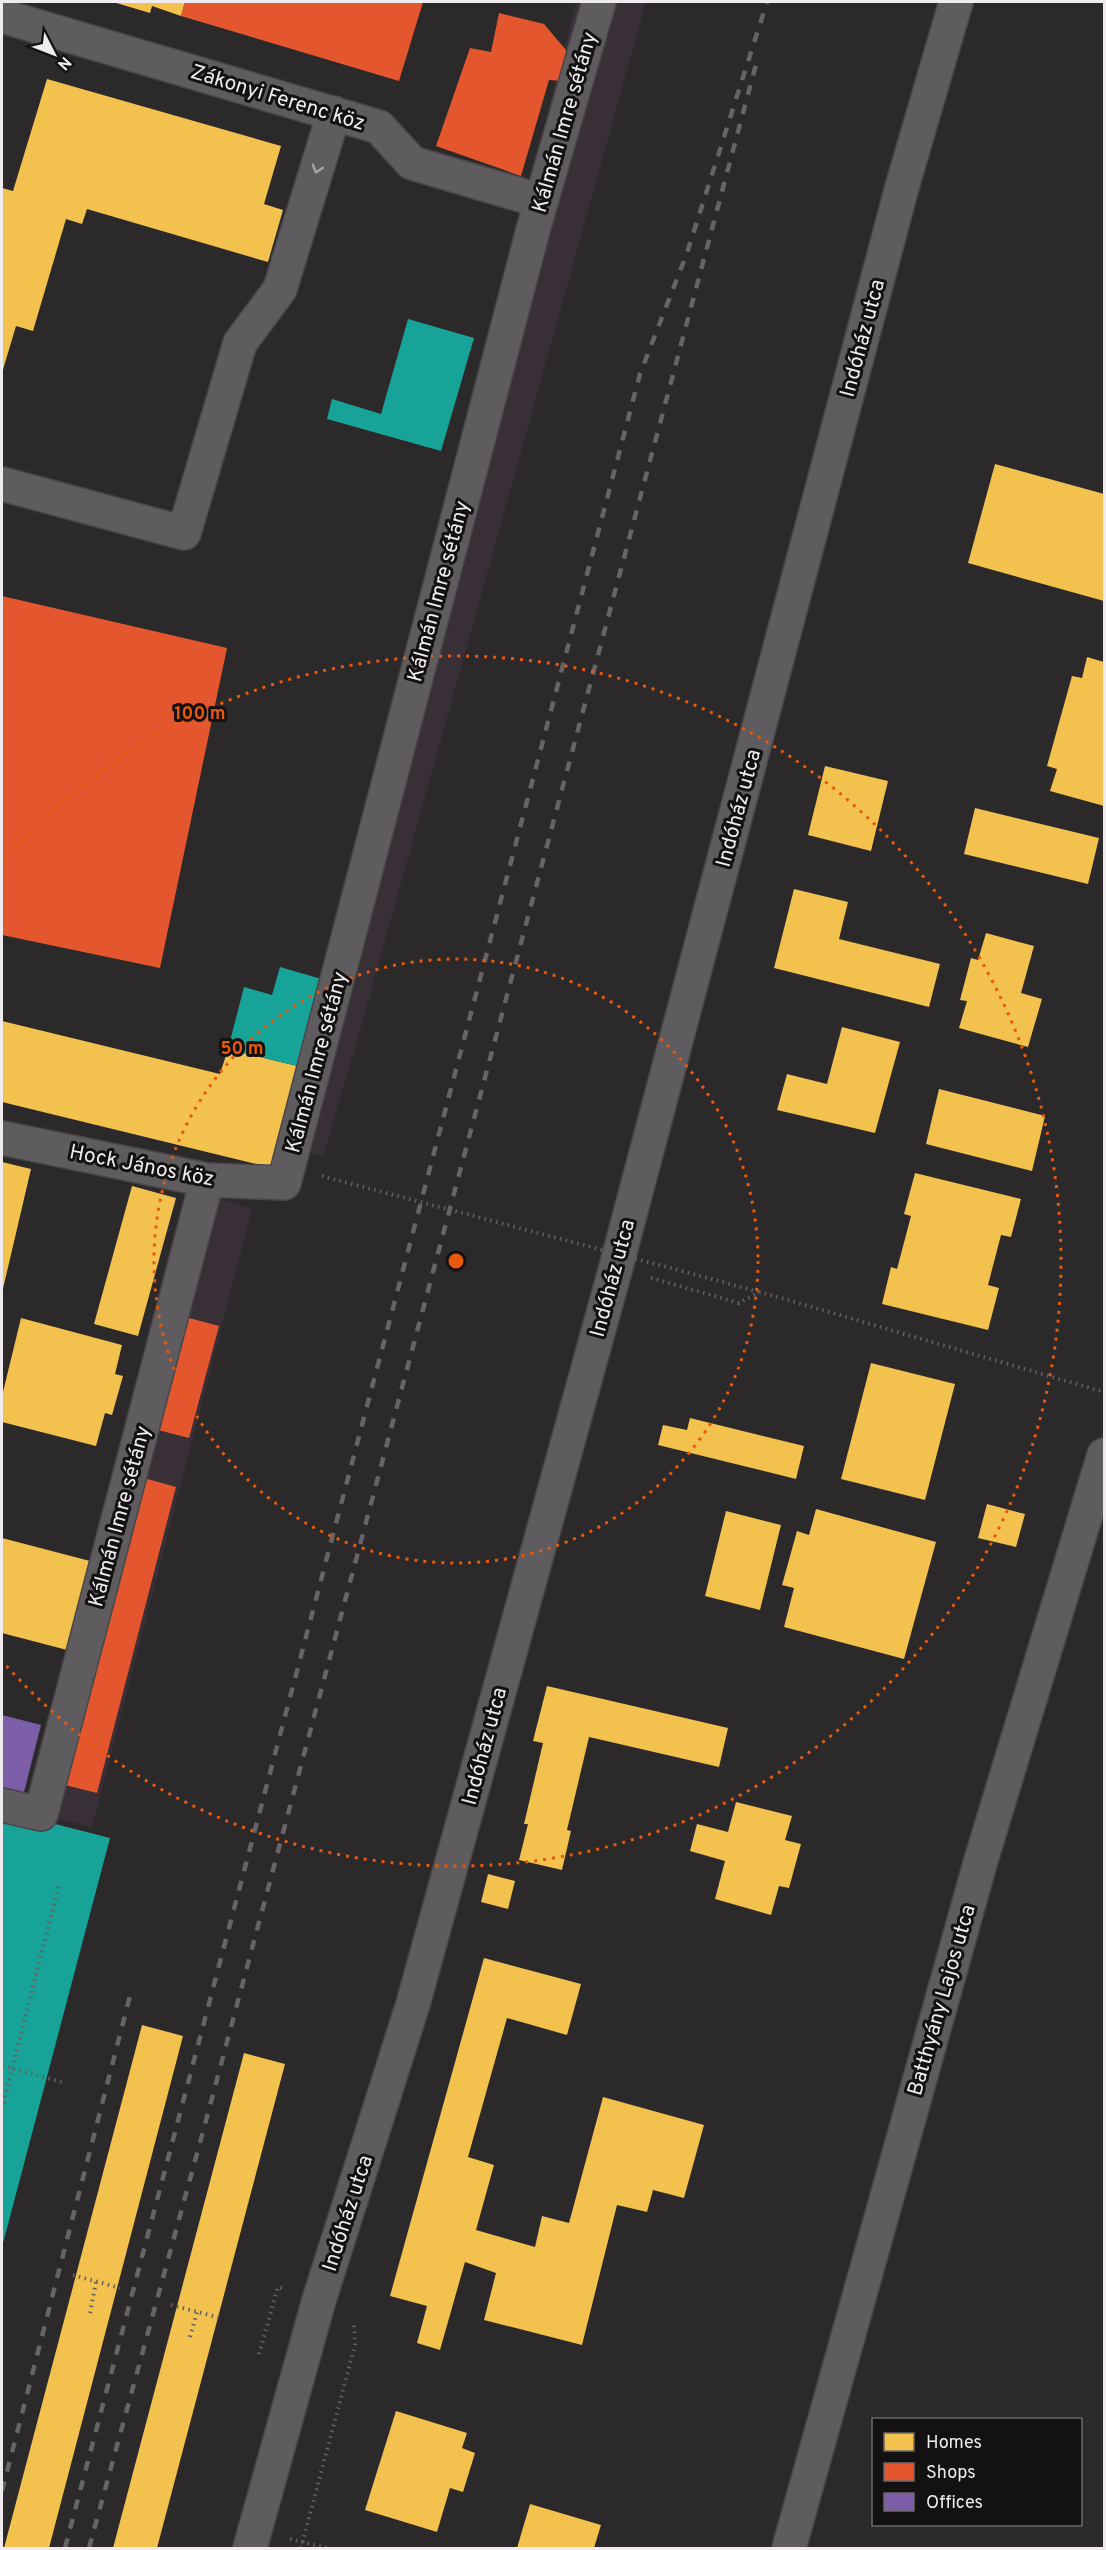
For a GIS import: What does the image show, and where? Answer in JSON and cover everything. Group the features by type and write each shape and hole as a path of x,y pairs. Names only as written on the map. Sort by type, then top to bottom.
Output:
{"street":[{"name":"Kálmán Imre sétány","path":"284,1183 541,201 599,2"},
{"name":"Indóház utca","path":"250,2548 319,2300 413,2004 616,1268 902,187 956,2"},
{"name":"Zákonyi Ferenc köz","path":"2,16 378,127 412,164 541,201"},
{"path":"2,484 184,533 240,343 280,289 334,113"},
{"name":"Hock János köz","path":"2,1138 207,1180 284,1183"},
{"name":"Kálmán Imre sétány","path":"2,1805 40,1814 207,1180"},
{"name":"Batthyány Lajos utca","path":"789,2548 981,1860 1104,1455"}],"path":[{"path":"322,1176 760,1292 1104,1392"},
{"path":"616,1268 739,1303 760,1292"},
{"path":"2,2109 59,1885"},
{"path":"2,2066 66,2083"},
{"path":"73,2275 120,2289"},
{"path":"90,2313 96,2282"},
{"path":"259,2354 278,2287"},
{"path":"171,2305 221,2318"},
{"path":"190,2337 197,2312"}],"shaded area":[{"path":"576,2 646,2 323,1157 285,1145"},
{"path":"186,1189 252,1209 92,1827 30,1812"}],"building: Homes":[{"path":"113,2 185,2 181,16 152,6 150,13"},
{"path":"47,79 281,146 264,204 283,210 268,262 87,209 82,224 66,219 33,331 16,326 2,373 2,188 13,191"},
{"path":"995,464 1104,494 1104,601 968,563"},
{"path":"1087,657 1104,662 1104,806 1050,791 1057,769 1047,766 1072,676 1082,678"},
{"path":"825,766 888,781 871,851 808,835"},
{"path":"975,808 1099,838 1088,884 964,854"},
{"path":"794,889 848,902 839,939 940,964 929,1007 774,968"},
{"path":"986,933 1034,946 1021,993 1042,999 1028,1047 959,1028 967,1001 960,1000 971,958 978,960"},
{"path":"2,1021 220,1074 228,1049 301,1067 277,1169 2,1102"},
{"path":"842,1027 900,1042 875,1133 777,1110 787,1074 827,1084"},
{"path":"939,1089 1045,1116 1032,1171 926,1144"},
{"path":"2,1162 31,1169 2,1293"},
{"path":"915,1173 1021,1199 1011,1237 1001,1235 988,1285 999,1288 988,1330 882,1304 891,1267 897,1269 911,1216 904,1214"},
{"path":"132,1186 176,1198 138,1336 94,1324"},
{"path":"21,1318 122,1345 115,1374 123,1376 112,1415 105,1413 96,1446 2,1422 2,1396"},
{"path":"871,1363 955,1384 925,1500 841,1479"},
{"path":"690,1418 804,1446 796,1479 658,1445 663,1425 687,1430"},
{"path":"987,1504 1025,1514 1016,1547 978,1538"},
{"path":"816,1509 936,1542 904,1659 784,1627 794,1588 782,1585 797,1531 809,1535"},
{"path":"726,1511 781,1525 760,1610 705,1596"},
{"path":"2,1538 90,1561 67,1650 2,1633"},
{"path":"547,1686 728,1728 719,1767 589,1737 567,1830 571,1831 562,1870 519,1860 528,1824 524,1824 543,1743 533,1741"},
{"path":"736,1802 792,1816 785,1840 801,1844 789,1888 779,1886 771,1915 715,1899 725,1861 690,1851 697,1824 728,1832"},
{"path":"488,1874 515,1881 508,1909 481,1902"},
{"path":"484,1958 581,1984 567,2035 507,2018 468,2157 494,2165 476,2230 535,2247 542,2216 569,2223 603,2097 704,2125 684,2198 653,2190 647,2212 617,2205 582,2345 484,2320 496,2273 465,2262 440,2350 417,2343 427,2306 390,2296"},
{"path":"142,2025 183,2036 49,2548 4,2548"},
{"path":"244,2053 285,2064 157,2548 113,2548"},
{"path":"396,2411 467,2433 462,2448 475,2453 463,2492 450,2488 437,2532 365,2510"},
{"path":"530,2504 601,2525 594,2548 517,2548"}],"building: Shops":[{"path":"185,2 423,2 399,81 181,16"},
{"path":"499,13 544,24 571,56 562,81 549,80 521,176 436,146 470,48 491,52"},
{"path":"2,596 227,648 160,968 2,935"},
{"path":"189,1318 219,1326 189,1438 158,1430"},
{"path":"144,1478 176,1487 97,1793 65,1785"}],"building: Offices":[{"path":"2,1715 41,1725 23,1796 2,1790"}],"building: Public":[{"path":"408,319 474,338 441,451 327,419 332,399 381,414"},
{"path":"280,967 325,980 301,1067 228,1049 244,987 272,995"},
{"path":"4,1811 110,1838 2,2247 2,1821"}],"railway":[{"path":"65,2548 640,374 687,253 767,2"},
{"path":"89,2548 204,2128 758,57"},
{"path":"2,2491 131,1992"}]}
